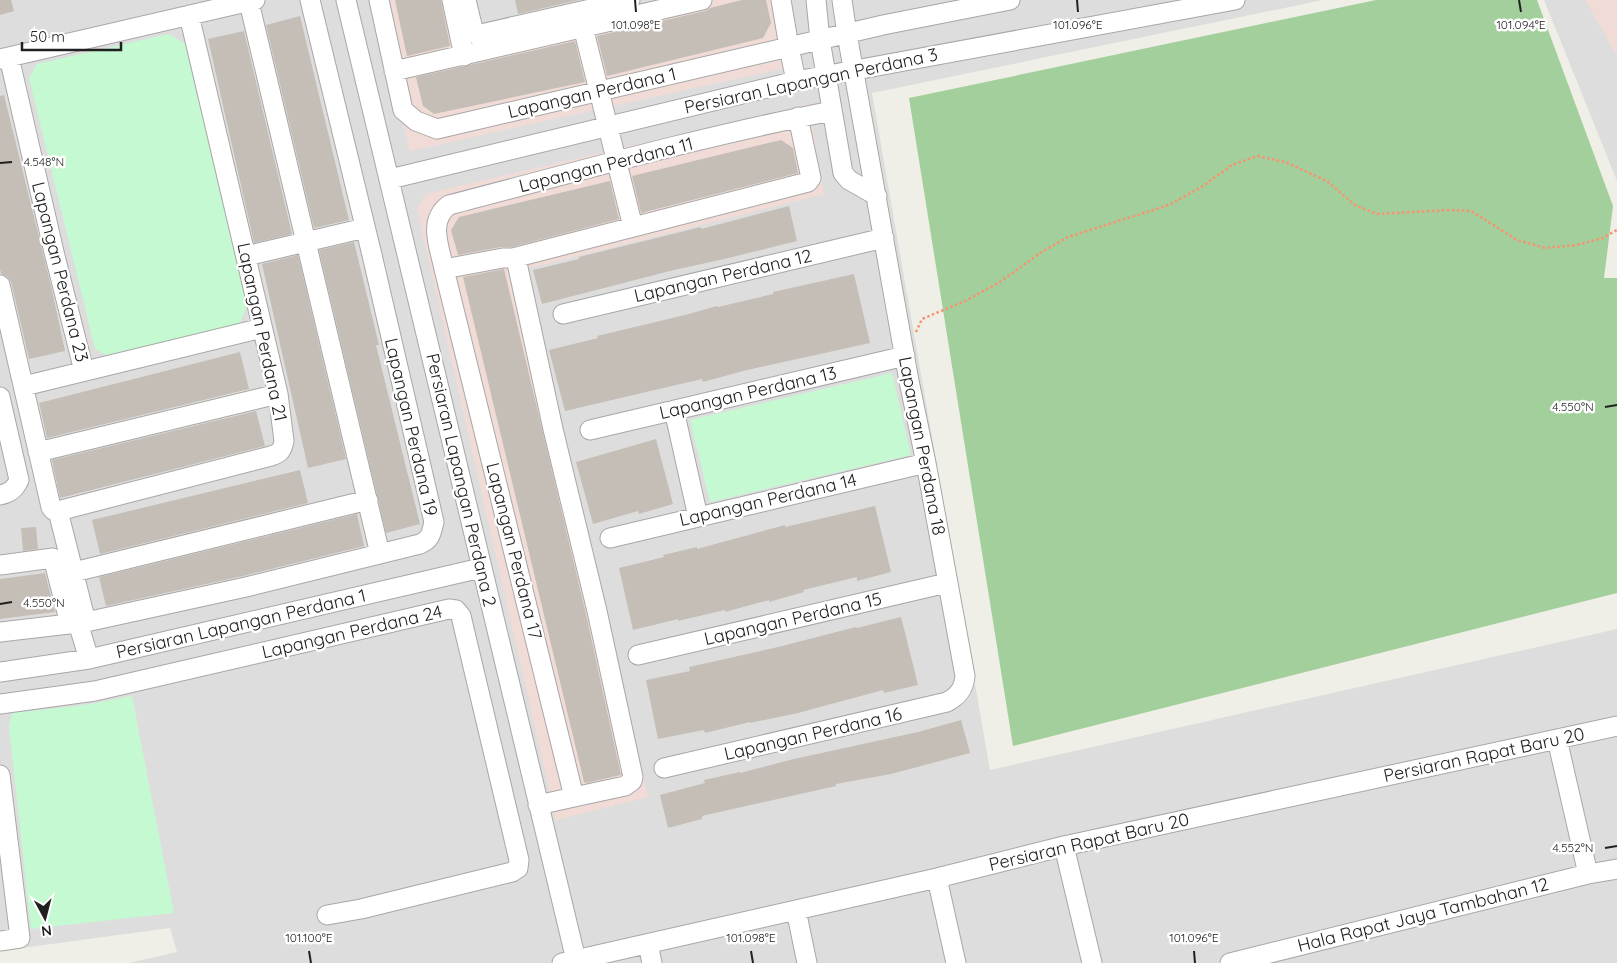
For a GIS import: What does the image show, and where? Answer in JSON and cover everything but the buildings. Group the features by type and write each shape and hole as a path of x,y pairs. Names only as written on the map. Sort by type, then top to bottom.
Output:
{"street":[{"name":"Lapangan Perdana 19","path":"0,632 78,623 246,587 420,544 427,541 432,532 434,522 310,0"},
{"name":"Persiaran Lapangan Perdana 2","path":"346,0 538,805 569,961"},
{"name":"Lapangan Perdana 1","path":"379,0 403,110 416,121 436,129 883,25 1010,0"},
{"path":"452,0 464,56"},
{"path":"466,0 476,34 630,0"},
{"path":"394,71 702,0"},
{"path":"781,0 796,81"},
{"path":"816,0 820,40 843,173 848,180 877,196"},
{"name":"Lapangan Perdana 18","path":"842,0 853,71 965,676 960,694"},
{"name":"Persiaran Lapangan Perdana 3","path":"390,179 796,81 1235,0"},
{"path":"4,58 252,1 306,242 380,554"},
{"name":"Lapangan Perdana 21","path":"58,511 280,453 283,448 284,441 278,394 189,15"},
{"path":"583,28 606,126 633,227"},
{"name":"Lapangan Perdana 23","path":"4,58 84,371"},
{"name":"Lapangan Perdana 11","path":"444,270 436,227 440,211 449,206 616,162 798,117 832,111"},
{"path":"444,270 502,258 513,258 808,182 811,178 798,117"},
{"path":"246,256 365,228"},
{"name":"Lapangan Perdana 12","path":"563,314 884,238"},
{"path":"513,258 517,263 633,777 632,781 625,786 538,805"},
{"name":"Lapangan Perdana 17","path":"444,270 574,797"},
{"path":"0,285 51,507 52,510 58,511 74,572 78,623"},
{"path":"24,386 262,328"},
{"name":"Lapangan Perdana 13","path":"590,430 905,356"},
{"path":"38,452 278,394"},
{"path":"0,397 19,480 15,488 10,492 2,494"},
{"path":"674,410 698,517"},
{"name":"Lapangan Perdana 14","path":"610,538 926,463"},
{"path":"74,572 368,500"},
{"path":"0,565 53,558 78,623 89,659"},
{"name":"Persiaran Lapangan Perdana 1","path":"0,672 89,659 481,568"},
{"name":"Lapangan Perdana 15","path":"638,655 947,582"},
{"name":"Lapangan Perdana 24","path":"0,704 95,691 453,609 456,610 460,616 492,746 519,860 518,868 512,872 361,909 327,915"},
{"name":"Lapangan Perdana 16","path":"664,768 947,702 960,694"},
{"name":"Persiaran Rapat Baru 20","path":"569,961 937,878 1064,846 1617,726"},
{"path":"492,746 522,738"},
{"path":"1557,739 1588,874"},
{"path":"0,775 20,938 0,941"},
{"path":"1064,846 1092,963"},
{"name":"Hala Rapat Jaya Tambahan 12","path":"1230,963 1588,874 1617,869"},
{"path":"937,878 956,963"},
{"path":"796,910 807,963"},
{"path":"648,944 652,963"}],"path":[{"path":"915,334 922,319 965,301 1000,282 1040,252 1068,237 1169,205 1203,186 1232,164 1257,156 1285,162 1327,181 1355,206 1377,214 1449,210 1471,211 1517,240 1544,248 1577,245 1602,238 1617,230"}],"shaded area":[{"path":"0,0 1323,0 872,93 990,770 1617,629 1617,963 129,963 177,952 170,928 0,951"},
{"path":"371,0 456,0 467,51 684,0 786,0 795,66 410,151"},
{"path":"1544,0 1617,0 1617,181"},
{"path":"1585,0 1617,0 1617,56"},
{"path":"809,104 824,194 518,271 648,797 556,820 417,209 426,194"}],"green space":[{"path":"1376,0 1537,0 1613,206 1604,278 1617,278 1617,593 1013,746 909,98"},
{"path":"168,34 185,43 247,304 240,324 108,356 95,349 29,78 37,64"},
{"path":"892,373 911,455 710,502 690,420"},
{"path":"132,696 174,913 31,929 9,727 12,713 85,705"}]}
